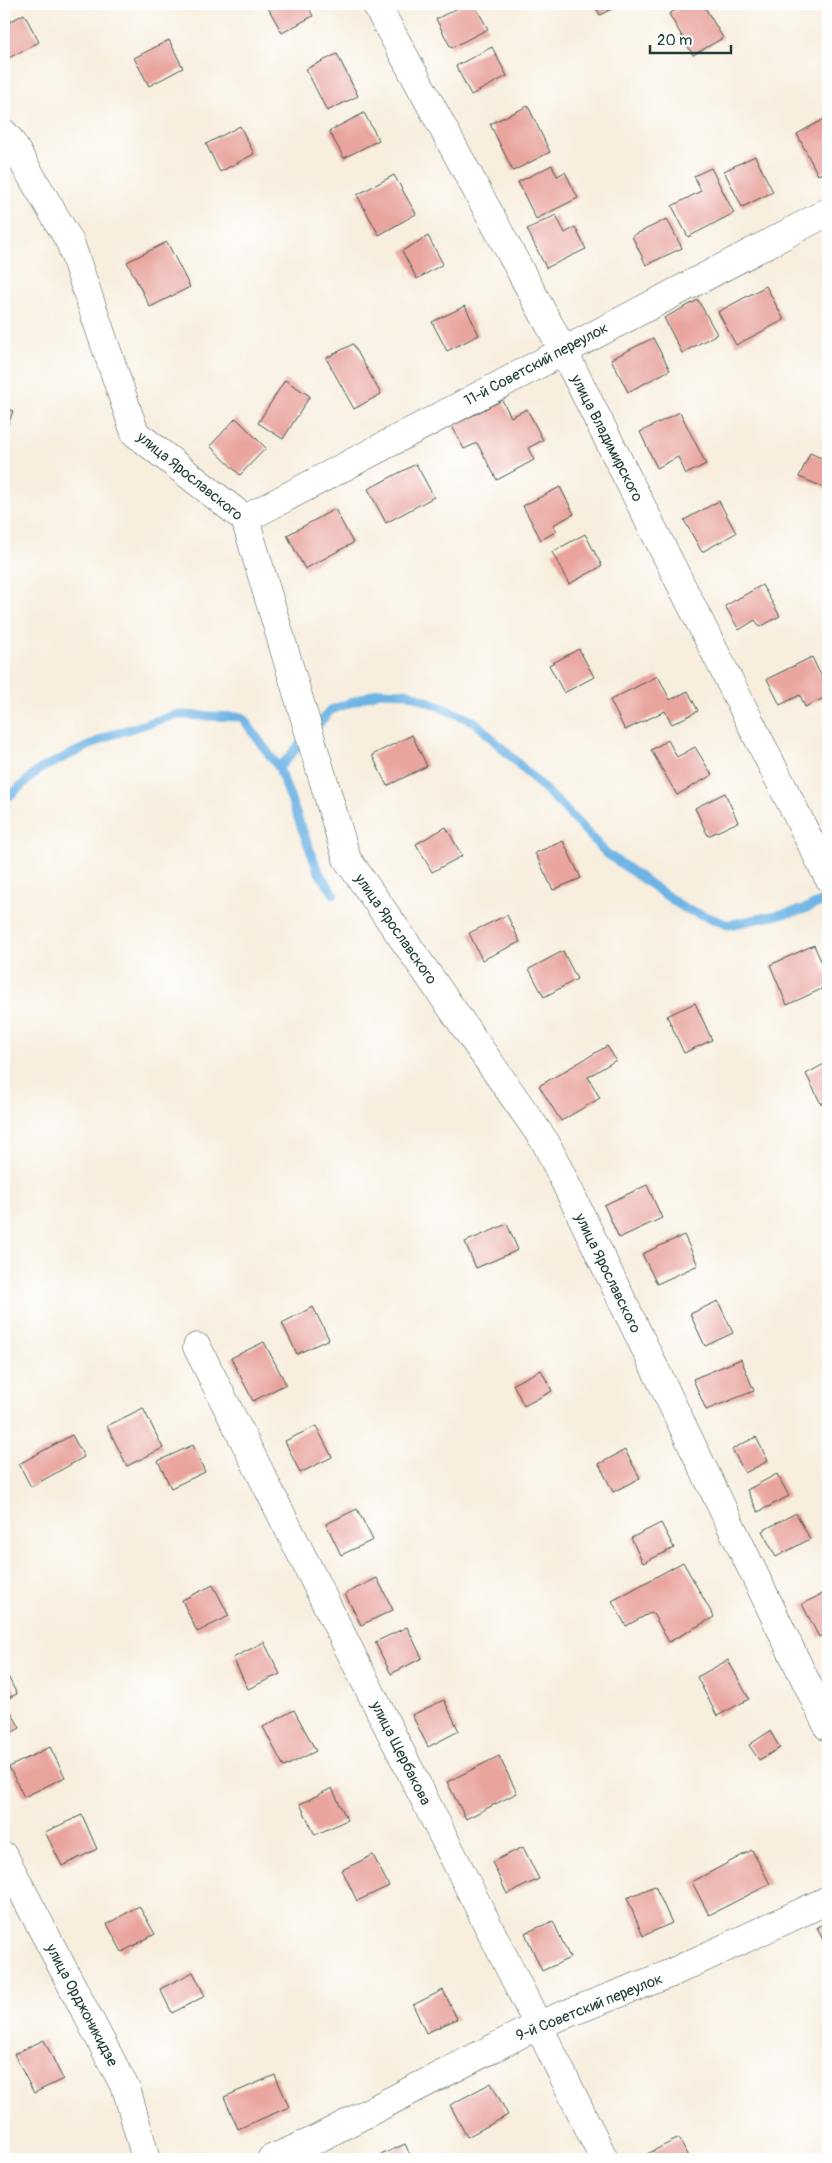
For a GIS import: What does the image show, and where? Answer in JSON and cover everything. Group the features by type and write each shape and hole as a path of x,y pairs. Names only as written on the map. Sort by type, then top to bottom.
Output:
{"street":[{"name":"улица Владимирского","path":"376,4 563,350 828,877"},
{"name":"улица Ярославского","path":"4,133 10,140 70,242 135,433 245,519 347,859 546,1143 828,1726"},
{"name":"11-й Советский переулок","path":"245,519 828,212"},
{"name":"улица Щербакова","path":"197,1347 604,2159"},
{"name":"улица Орджоникидзе","path":"4,1856 127,2091 146,2159"},
{"name":"9-й Советский переулок","path":"271,2159 314,2141 538,2025 669,1974 828,1900"}],"building":[{"path":"266,4 307,4 313,16 282,33"},
{"path":"466,4 474,4 488,29 451,48 436,19"},
{"path":"594,4 621,4 600,15"},
{"path":"687,4 703,4 723,38 693,55 669,14"},
{"path":"24,14 39,42 5,60 4,25"},
{"path":"169,40 183,68 149,86 134,58"},
{"path":"492,47 507,76 471,95 456,66"},
{"path":"337,54 358,96 327,111 306,69"},
{"path":"528,106 550,152 513,171 490,124"},
{"path":"364,113 379,140 344,158 329,131"},
{"path":"828,117 828,170 818,175 797,134"},
{"path":"240,126 254,154 220,172 206,144"},
{"path":"755,156 773,192 742,207 724,171"},
{"path":"552,165 557,176 565,172 578,198 536,219 518,182"},
{"path":"711,168 734,213 688,237 672,206 701,191 694,176"},
{"path":"394,175 416,214 379,235 357,195"},
{"path":"556,215 565,233 575,227 586,249 546,268 527,229"},
{"path":"667,219 682,248 646,265 632,236"},
{"path":"428,236 443,264 417,279 402,251"},
{"path":"167,242 190,287 150,307 127,262"},
{"path":"766,286 784,320 736,345 718,312"},
{"path":"698,300 717,334 682,353 664,318"},
{"path":"465,306 479,335 447,351 432,322"},
{"path":"653,338 670,370 628,392 611,359"},
{"path":"353,344 381,394 354,409 326,358"},
{"path":"285,380 310,396 283,439 258,423"},
{"path":"502,400 511,417 527,409 543,440 528,448 534,460 497,480 477,443 464,449 452,426"},
{"path":"4,407 13,411 4,436"},
{"path":"680,412 706,464 686,474 678,457 657,468 640,432"},
{"path":"236,418 266,448 240,475 210,446"},
{"path":"810,453 828,461 828,489 799,477"},
{"path":"416,464 434,497 386,523 368,489"},
{"path":"560,487 574,514 553,525 557,531 541,540 523,506"},
{"path":"719,501 736,533 702,552 684,520"},
{"path":"335,509 353,543 305,569 287,535"},
{"path":"585,534 602,566 569,584 552,552"},
{"path":"762,585 780,616 760,627 755,620 739,630 725,606"},
{"path":"579,649 594,677 564,693 549,665"},
{"path":"812,657 828,690 828,696 805,707 800,695 780,705 767,679"},
{"path":"658,676 670,700 688,691 698,711 672,724 665,711 625,730 610,700"},
{"path":"412,735 427,766 387,786 372,755"},
{"path":"668,740 677,757 695,747 712,775 677,795 651,750"},
{"path":"725,793 738,822 708,836 695,808"},
{"path":"446,827 462,856 432,872 416,844"},
{"path":"563,841 581,878 553,890 535,853"},
{"path":"507,915 520,942 482,960 469,933"},
{"path":"814,945 828,977 828,986 787,1005 770,965"},
{"path":"563,951 577,979 544,997 529,969"},
{"path":"695,1003 712,1040 684,1053 667,1016"},
{"path":"607,1046 616,1060 588,1077 600,1098 561,1121 539,1086"},
{"path":"828,1062 828,1100 821,1104 806,1074"},
{"path":"647,1185 662,1218 619,1238 604,1205"},
{"path":"507,1224 518,1250 476,1268 465,1242"},
{"path":"684,1235 698,1265 657,1284 642,1254"},
{"path":"718,1301 733,1333 705,1346 690,1314"},
{"path":"313,1307 329,1339 297,1354 282,1323"},
{"path":"264,1342 286,1384 253,1401 231,1358"},
{"path":"741,1359 754,1391 706,1410 693,1379"},
{"path":"541,1370 552,1391 524,1406 513,1384"},
{"path":"143,1408 163,1448 127,1466 107,1426"},
{"path":"316,1426 332,1457 300,1473 285,1441"},
{"path":"72,1435 84,1457 31,1487 19,1464"},
{"path":"756,1437 768,1461 745,1473 732,1449"},
{"path":"193,1445 205,1472 171,1488 158,1461"},
{"path":"625,1450 640,1478 613,1492 599,1464"},
{"path":"777,1474 789,1496 758,1512 747,1490"},
{"path":"357,1509 373,1540 341,1555 326,1524"},
{"path":"796,1513 810,1539 776,1557 762,1531"},
{"path":"661,1523 674,1548 643,1563 631,1538"},
{"path":"683,1562 714,1617 669,1642 652,1612 626,1626 612,1601"},
{"path":"377,1578 393,1610 361,1625 345,1594"},
{"path":"213,1585 229,1616 197,1632 182,1600"},
{"path":"828,1591 828,1632 819,1637 802,1604"},
{"path":"407,1627 422,1658 391,1674 375,1642"},
{"path":"264,1642 280,1674 248,1689 233,1658"},
{"path":"728,1660 749,1699 717,1716 697,1677"},
{"path":"4,1669 17,1694 4,1700"},
{"path":"444,1700 459,1731 428,1747 412,1715"},
{"path":"8,1706 20,1728 4,1737 4,1708"},
{"path":"294,1710 316,1751 284,1767 263,1727"},
{"path":"770,1731 780,1748 759,1760 749,1745"},
{"path":"50,1747 65,1777 24,1797 9,1767"},
{"path":"499,1756 517,1793 466,1819 447,1782"},
{"path":"332,1788 347,1820 315,1835 300,1804"},
{"path":"82,1815 97,1849 62,1866 45,1832"},
{"path":"523,1847 539,1879 507,1894 492,1862"},
{"path":"752,1850 770,1884 709,1915 692,1882"},
{"path":"373,1855 389,1886 357,1901 342,1870"},
{"path":"655,1886 672,1923 643,1936 627,1898"},
{"path":"139,1906 155,1934 122,1952 107,1924"},
{"path":"553,1921 570,1958 542,1971 525,1933"},
{"path":"828,1922 828,1951 817,1927"},
{"path":"193,1972 205,1996 172,2013 160,1989"},
{"path":"443,1990 457,2019 426,2033 413,2005"},
{"path":"44,2040 63,2079 34,2093 14,2054"},
{"path":"275,2075 289,2107 238,2129 224,2097"},
{"path":"491,2083 508,2115 467,2137 450,2105"},
{"path":"679,2138 689,2159 642,2159 641,2157"},
{"path":"405,2144 412,2159 372,2159"}],"waterway":[{"path":"279,768 331,710 379,692 408,693 475,722 562,806 606,853 684,908 728,925 802,910 828,899"},
{"path":"4,801 40,769 111,735 175,715 242,717 279,768 318,871 334,894"}]}
